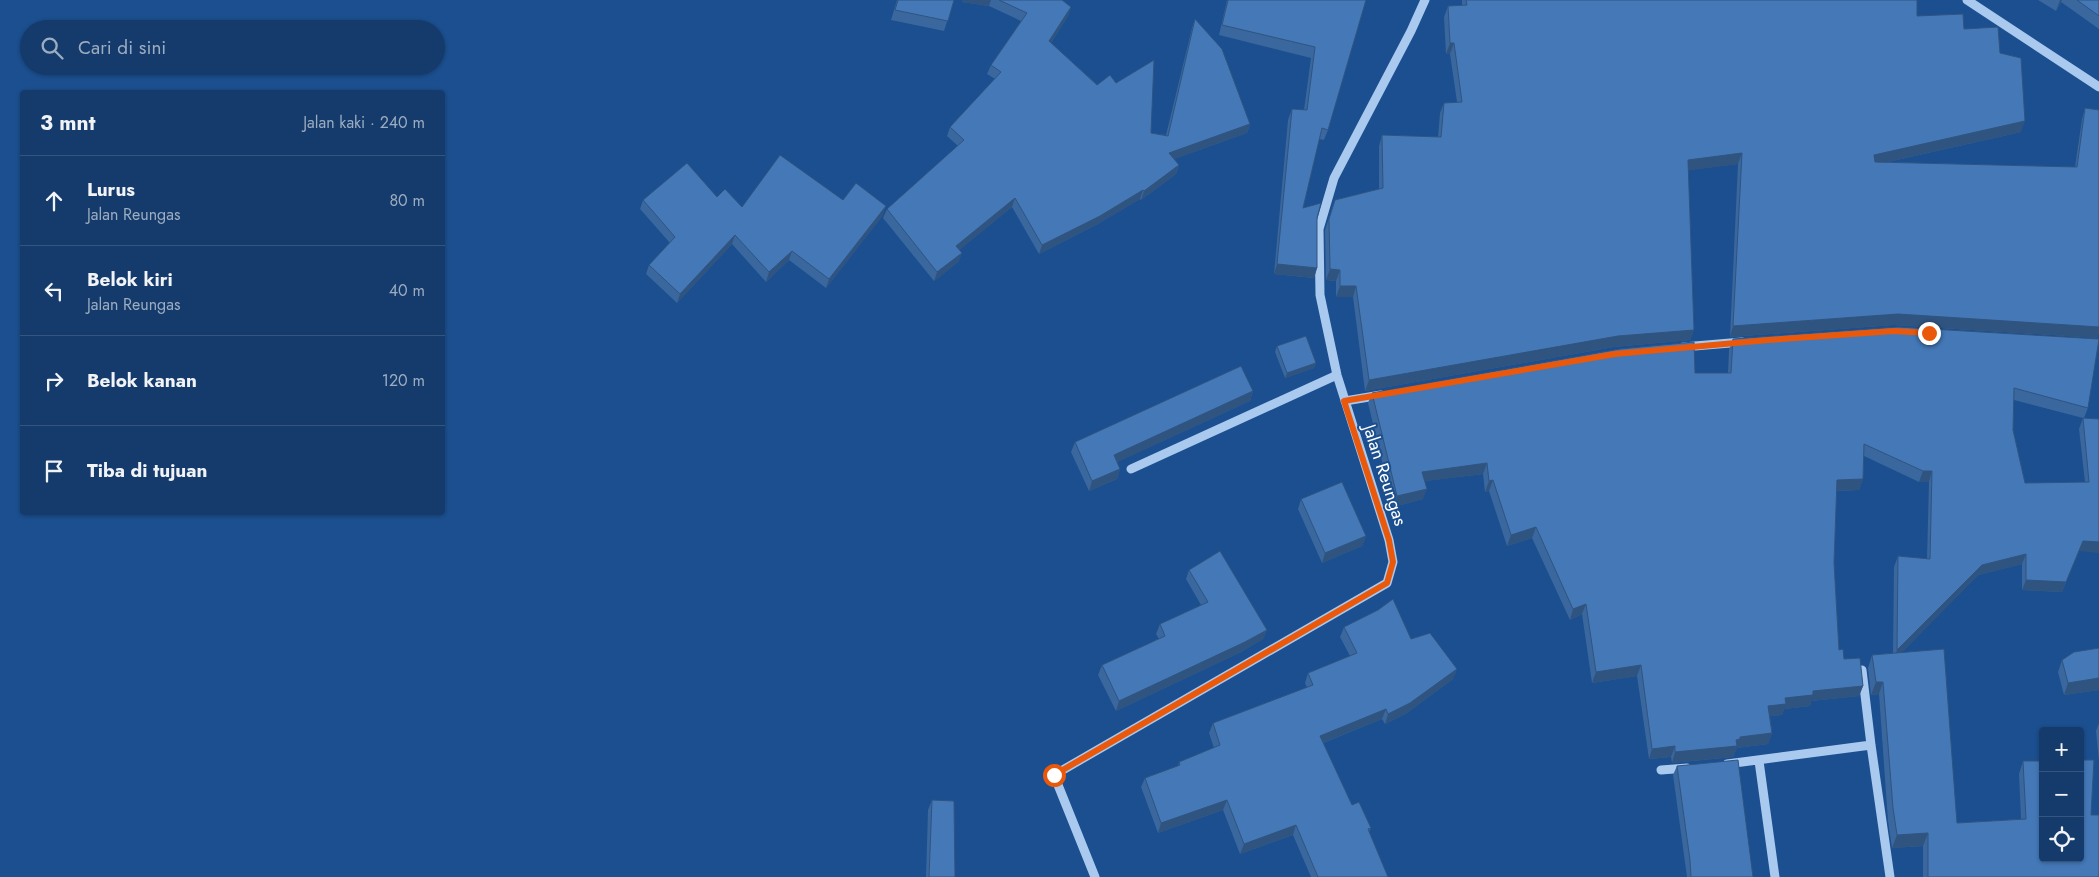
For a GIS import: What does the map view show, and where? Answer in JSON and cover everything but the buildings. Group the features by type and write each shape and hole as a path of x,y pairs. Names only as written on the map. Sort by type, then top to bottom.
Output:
{"street":[{"name":"Jalan Reungas","path":"1095,877 1054,775 1387,583 1393,562 1389,540 1344,401 1320,295 1319,230 1334,178 1411,31 1425,0"},
{"path":"1967,0 2099,87"},
{"path":"1672,348 1748,341"},
{"path":"1131,469 1337,375"},
{"path":"1344,401 1394,392"},
{"path":"1862,670 1890,877"},
{"path":"1720,764 1759,761 1871,745"},
{"path":"1759,761 1775,877"},
{"path":"1661,770 1700,766"}],"route":[{"path":"1054,775 1387,583 1393,562 1389,540 1344,401 1615,354 1894,331 1929,333"}]}
